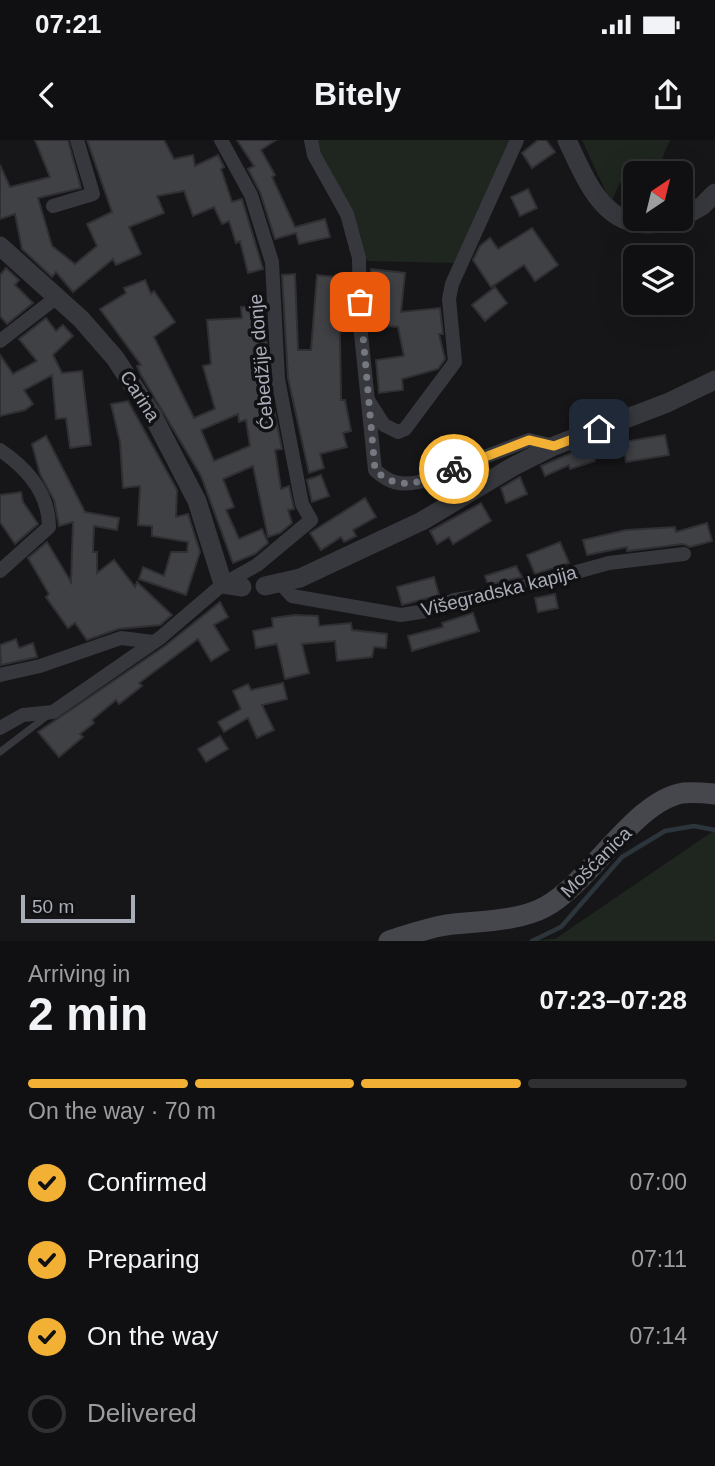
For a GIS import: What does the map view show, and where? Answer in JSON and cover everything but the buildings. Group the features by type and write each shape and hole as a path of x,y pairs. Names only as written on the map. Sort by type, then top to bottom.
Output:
{"main road":[{"name":"Mošćanica","path":"389,941 442,926 530,914 544,908 575,884 640,818 664,800 682,793 715,794"}],"street":[{"path":"53,206 93,194 77,140"},
{"name":"Ćebedžije donje","path":"221,140 251,195 272,262 278,379 302,504 311,520 233,585"},
{"path":"311,140 314,155 347,214 359,258 360,324 375,470 384,479 403,485 419,482 529,440 554,446"},
{"path":"367,399 384,425 398,432 405,429 456,362 449,299 452,284 517,140"},
{"path":"568,140 593,195 607,210 623,219"},
{"path":"693,211 715,193"},
{"name":"Carina","path":"0,246 81,318 116,358 153,415 197,501 233,585"},
{"path":"0,341 57,297"},
{"name":"Višegradska kapija","path":"272,583 300,578 422,521 514,466 554,446 667,403 715,380"},
{"path":"0,450 37,484 49,509 49,527 0,571"},
{"name":"Višegradska kapija","path":"272,583 292,596 401,615 426,611 454,600 501,593 609,563 684,554"},
{"path":"0,728 23,715 53,712 233,585"},
{"path":"0,676 40,666 121,638 153,642"}],"lane":[{"path":"0,752 53,712"}],"shaded area":[{"path":"312,140 510,140 455,263 367,261"},
{"path":"582,140 670,140 661,161 623,161 623,188 620,182 611,203"},
{"path":"715,830 715,941 522,941 555,939"}],"waterway":[{"name":"Mošćanica","path":"532,941 561,927 622,857 665,831 694,826 715,830"}],"way so far":[{"path":"360,302 371,458 375,470 384,479 403,485 454,469"}],"route":[{"path":"454,469 529,440 554,446 599,429"}]}
